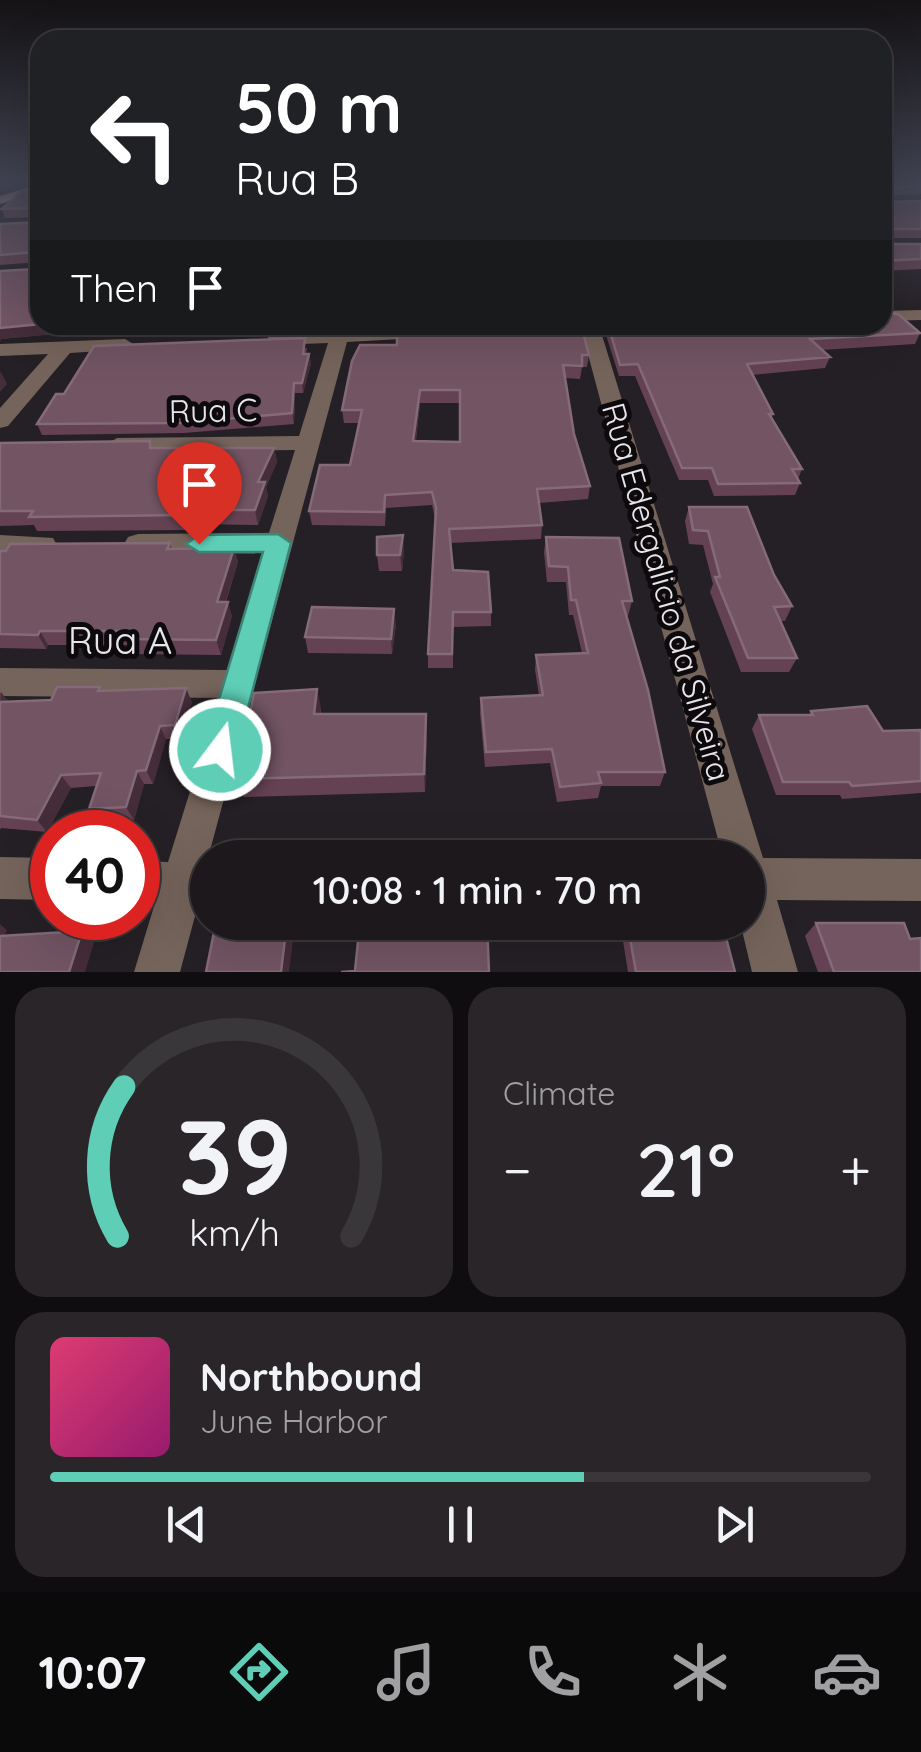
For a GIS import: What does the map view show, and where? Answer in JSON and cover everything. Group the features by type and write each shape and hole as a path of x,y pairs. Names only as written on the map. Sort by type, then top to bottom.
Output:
{"street":[{"path":"892,312 921,315"},
{"path":"253,340 316,335"},
{"path":"205,840 239,684 307,443 353,335"},
{"name":"Rua Edergalicio da Silveira","path":"592,335 738,840"},
{"path":"0,350 140,344"},
{"path":"0,421 65,348"},
{"name":"Rua C","path":"96,445 307,443"},
{"path":"119,544 278,543"},
{"path":"0,545 80,544"},
{"name":"Rua A","path":"0,682 239,684"},
{"path":"765,873 921,880"},
{"path":"0,878 30,879"},
{"path":"160,883 190,884"},
{"path":"157,972 190,898"},
{"name":"Rua Edergalicio da Silveira","path":"765,936 775,972"}],"building":[{"path":"0,226 30,226 30,252 0,255"},
{"path":"892,226 921,226 892,229"},
{"path":"892,244 921,244 921,259 892,260"},
{"path":"30,269 30,325 0,328 0,271"},
{"path":"892,313 898,314 920,333 892,335"},
{"path":"397,335 584,335 589,355 582,355 582,366 563,365 574,434 590,486 537,489 542,525 449,529 453,570 488,572 491,612 453,612 452,654 428,654 436,508 432,492 385,495 384,512 309,511 320,465 350,465 362,410 342,410 352,361 360,345 397,345","holes":["420,390 460,390 460,442 413,441"]},
{"path":"611,335 883,335 810,339 830,357 747,364 773,414 769,414 802,469 792,469 800,483 718,484 712,468 682,468 638,364 620,365"},
{"path":"305,338 303,354 309,354 302,383 294,383 292,413 181,423 37,424 56,394 64,394 94,346"},
{"path":"150,441 150,448 274,448 258,482 265,482 255,510 29,517 33,511 0,511 0,443"},
{"path":"689,507 747,507 774,575 792,606 774,607 797,658 748,658 715,577 720,577 708,531 693,530"},
{"path":"403,535 400,555 377,555 377,537"},
{"path":"546,537 619,538 632,601 622,601 648,690 665,772 598,772 601,783 560,787 552,749 486,752 481,698 543,695 536,655 588,653 576,600 571,600 568,567 549,566"},
{"path":"170,543 167,549 234,548 217,602 228,602 216,640 128,639 132,631 0,634 0,551 6,551 10,544"},
{"path":"312,607 394,609 391,639 305,637"},
{"path":"57,687 100,687 98,691 186,688 175,725 160,726 146,770 137,771 126,807 89,809 101,773 61,775 42,810 30,810 30,819 0,816 0,702 51,700"},
{"path":"317,689 314,714 426,714 424,774 237,779 254,693"},
{"path":"867,706 883,731 921,730 921,781 852,786 849,782 783,782 759,715 813,715 811,711"},
{"path":"816,923 904,923 910,939 921,938 921,972 834,972"},
{"path":"30,934 30,940 79,940 69,972 0,972 0,936"},
{"path":"212,940 285,940 281,972 206,972"},
{"path":"358,940 488,940 489,972 341,972 355,971"},
{"path":"630,940 727,940 735,972 636,972"}],"route":[{"path":"199,544 278,543 220,750"}]}
